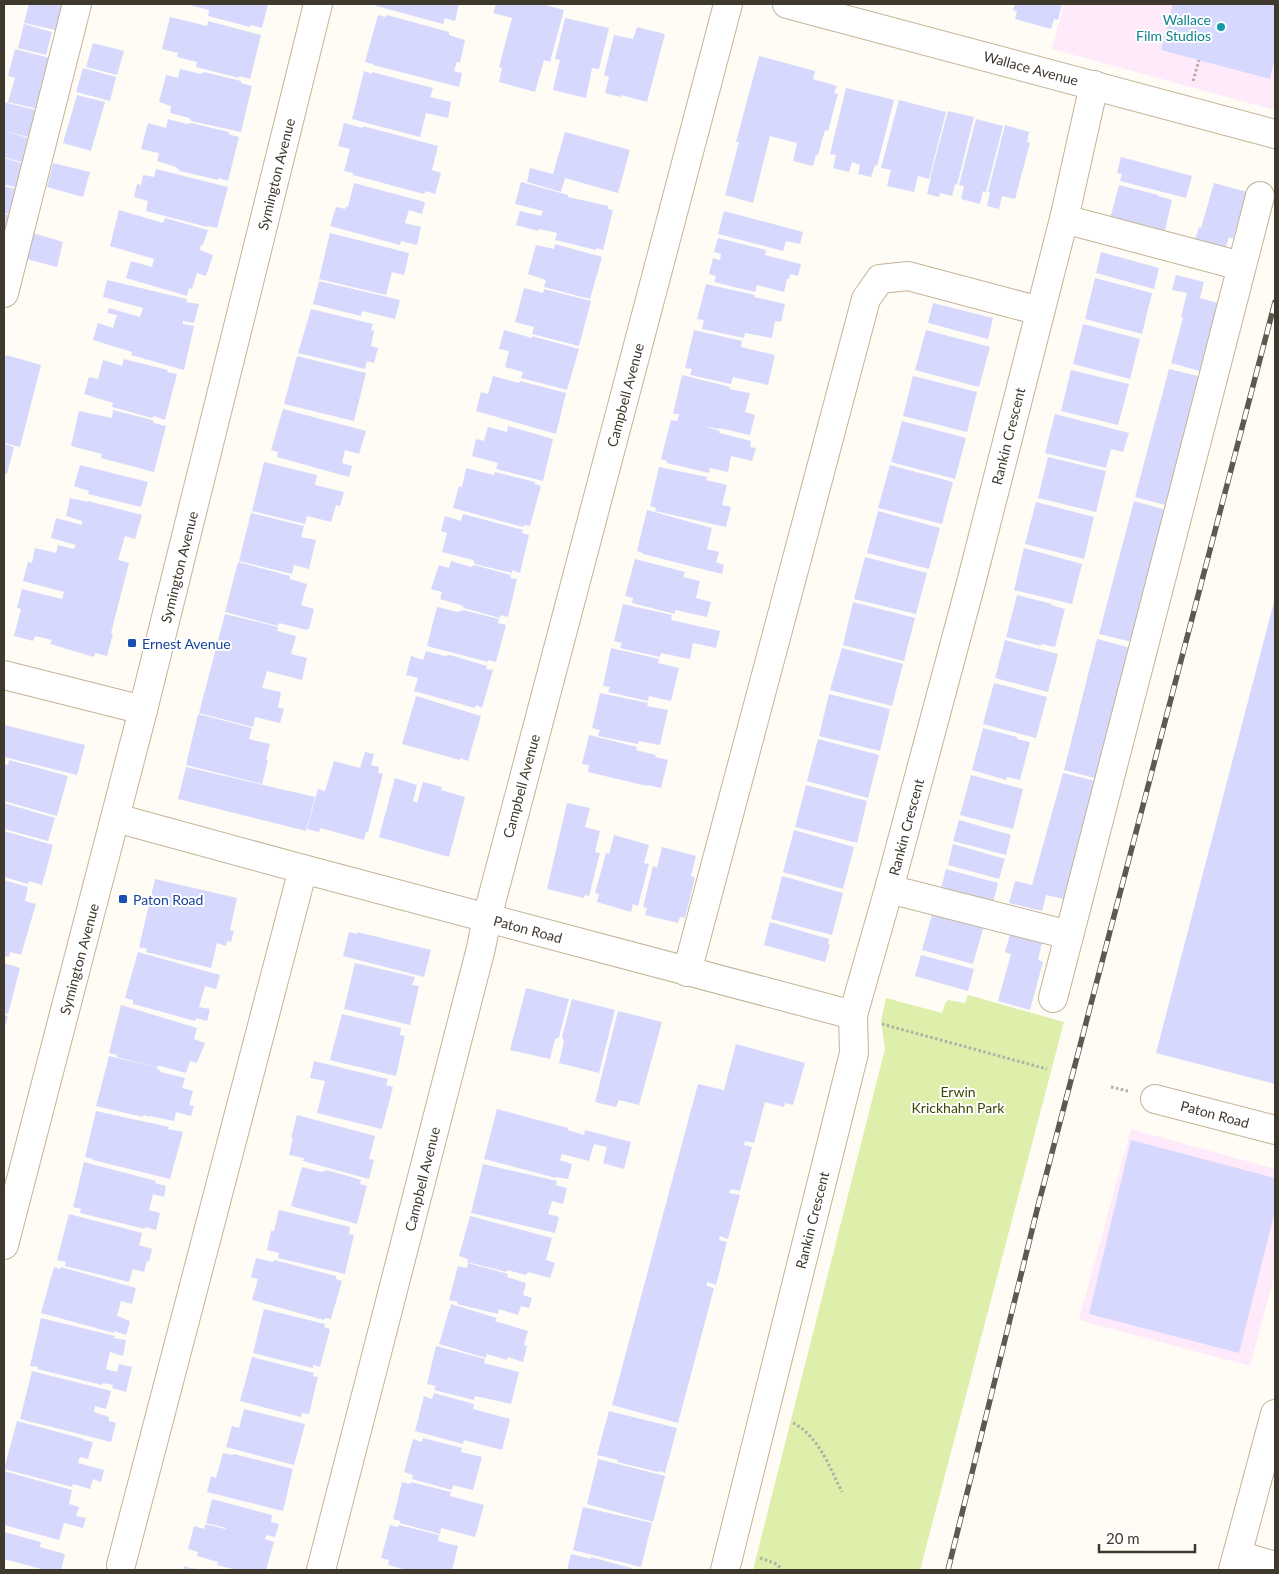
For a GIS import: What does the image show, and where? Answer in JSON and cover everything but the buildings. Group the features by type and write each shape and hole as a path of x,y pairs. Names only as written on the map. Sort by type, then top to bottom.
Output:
{"street":[{"path":"4,293 77,4"},
{"name":"Symington Avenue","path":"4,1244 116,818 318,4"},
{"name":"Campbell Avenue","path":"320,1570 479,957 487,918 728,4"},
{"name":"Wallace Avenue","path":"787,4 819,8 1275,134"},
{"name":"Rankin Crescent","path":"725,1570 854,1053 853,1016 972,579 1064,219 1094,85"},
{"path":"1053,998 1260,196"},
{"path":"1064,219 1241,266"},
{"path":"687,972 866,299 880,279 908,276 1040,311"},
{"path":"4,675 143,710"},
{"name":"Paton Road","path":"116,818 853,1016"},
{"path":"122,1565 303,869"},
{"path":"889,889 1069,936"},
{"name":"Paton Road","path":"1155,1099 1275,1130"},
{"path":"1275,1414 1235,1563 1275,1566"}],"path":[{"path":"1192,83 1199,60"},
{"path":"853,1016 1047,1069"},
{"path":"787,1420 802,1427 813,1440 842,1492"},
{"path":"752,1556 777,1564 782,1570"}],"shaded area":[{"path":"1064,4 1275,4 1275,110 1052,49"},
{"path":"1131,1129 1275,1169 1275,1273 1250,1366 1079,1320"}],"green space":[{"name":"Erwin Krickhahn Park","path":"968,995 1064,1022 920,1570 753,1570 885,1049 881,1021 886,998 942,1013 948,1000 965,1003"}],"railway":[{"path":"948,1570 1038,1206 1275,302"}],"place":[{"name":"Wallace Film Studios","path":"1221,27"},
{"name":"Ernest Avenue","path":"132,643"},
{"name":"Paton Road","path":"123,899"}]}
